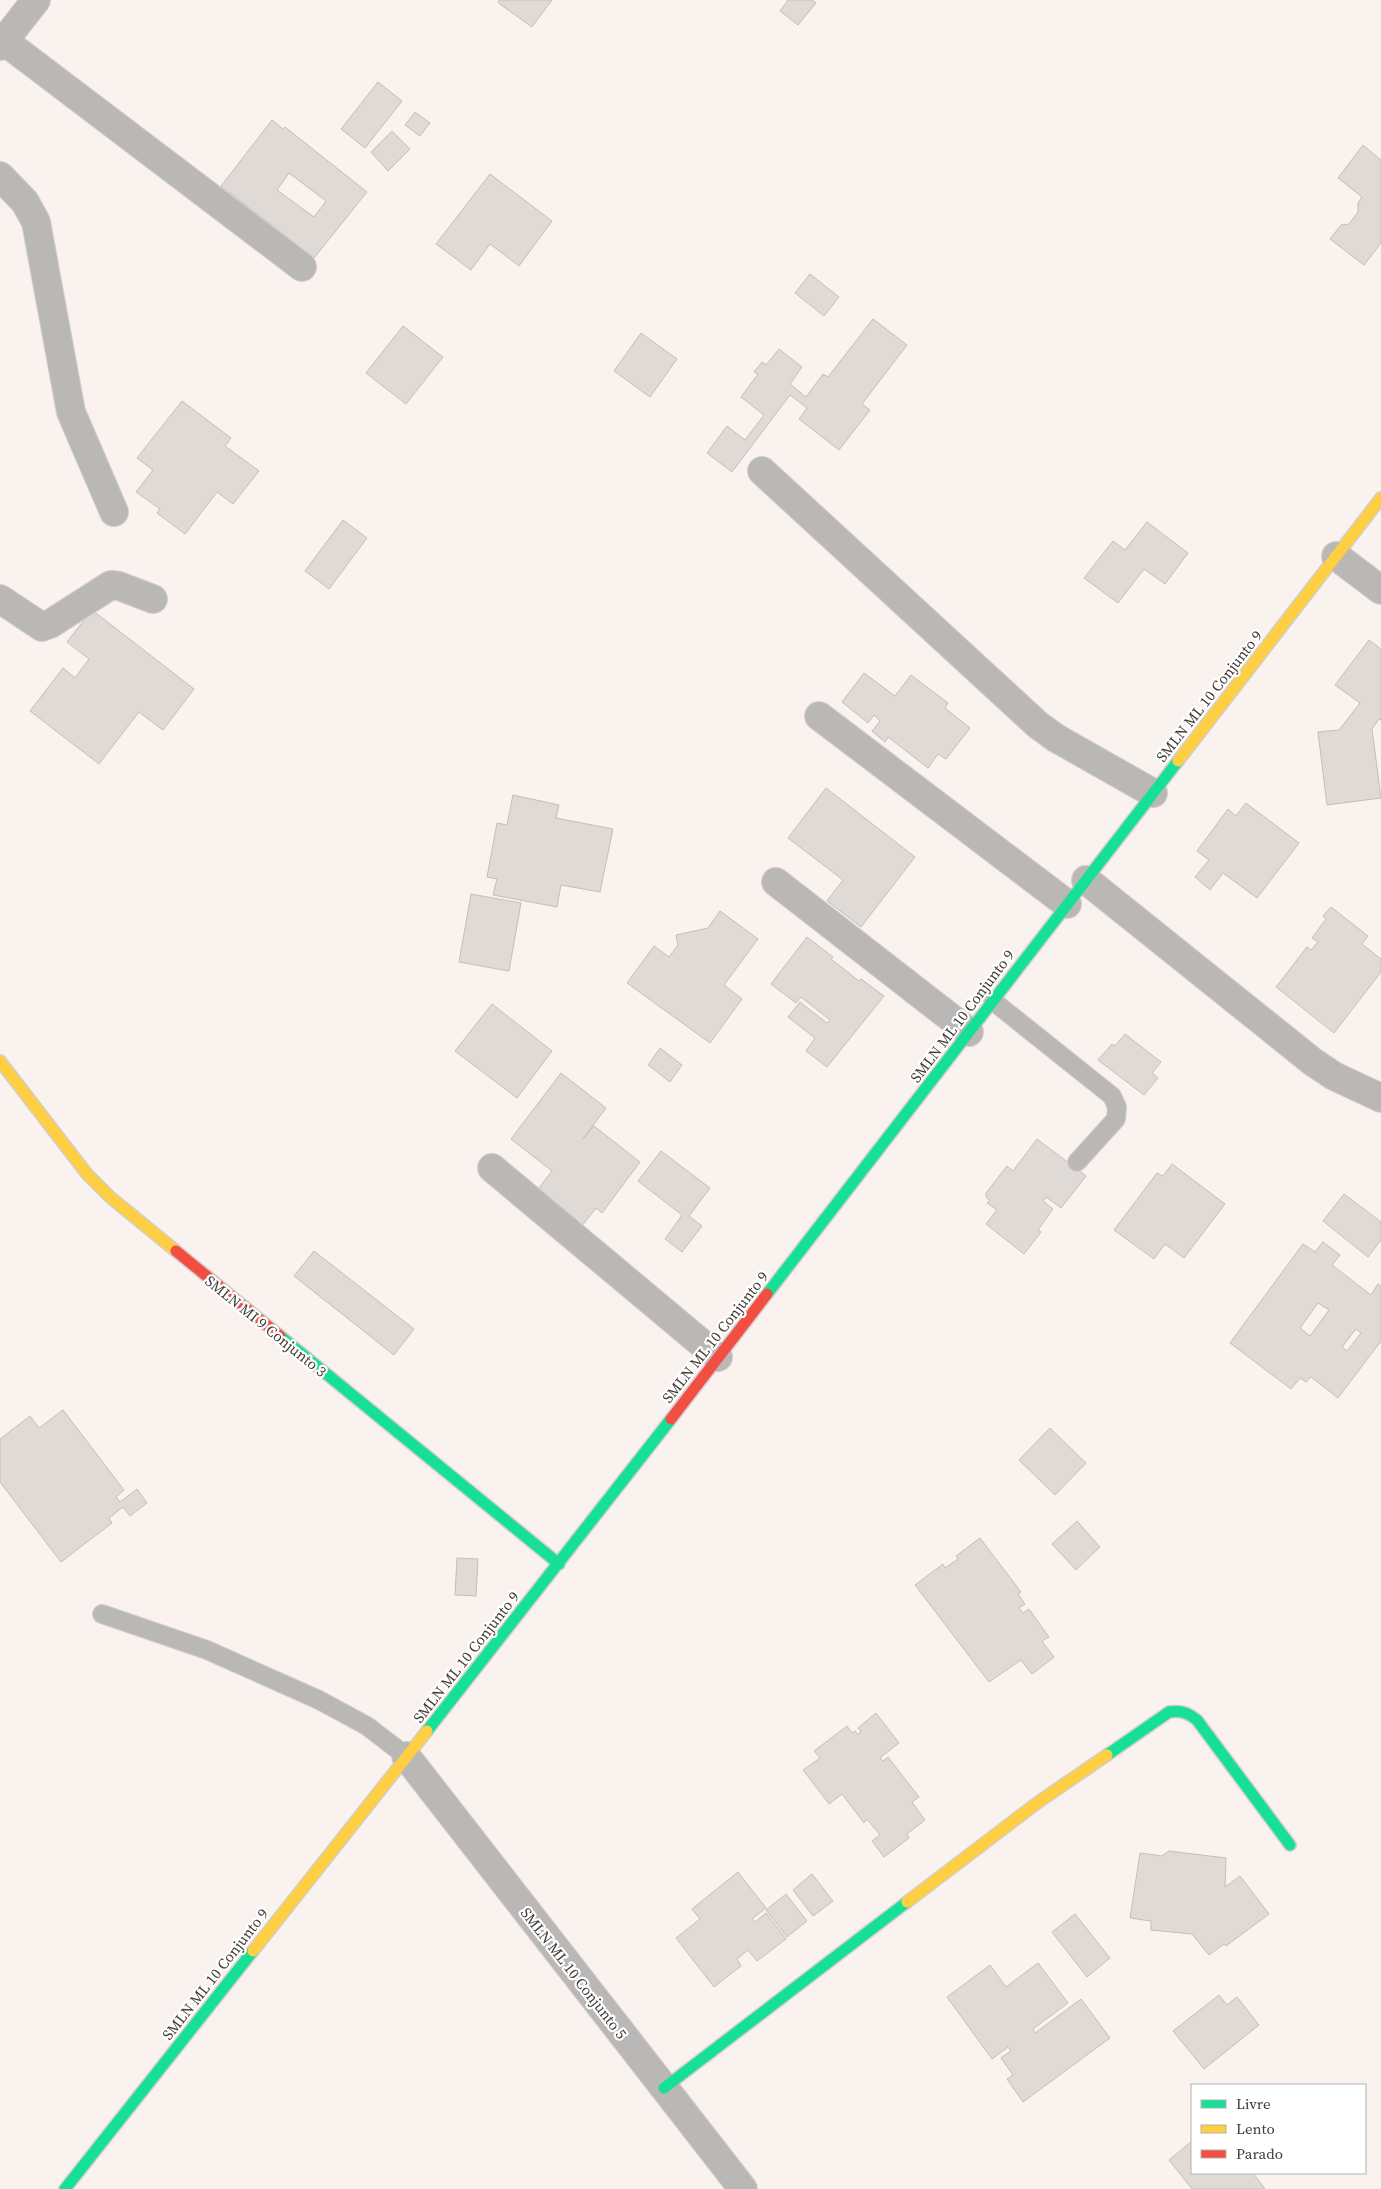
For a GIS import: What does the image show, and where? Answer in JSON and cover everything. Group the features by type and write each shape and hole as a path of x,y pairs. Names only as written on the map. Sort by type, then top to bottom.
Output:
{"street":[{"path":"36,0 2,44 302,267"},
{"path":"0,176 25,202 36,222 71,412 114,512"},
{"path":"762,471 1038,725 1056,738 1153,793"},
{"name":"SMLN ML 10 Conjunto 9","path":"65,2189 559,1564 1381,498"},
{"path":"1336,556 1381,590"},
{"path":"0,599 42,627 50,624 111,585 119,586 153,599"},
{"path":"819,716 1067,904"},
{"path":"1086,880 1313,1062 1334,1076 1381,1098"},
{"path":"776,882 969,1032"},
{"name":"SMLN MI 9 Conjunto 3","path":"0,1061 87,1174 110,1197 559,1564"},
{"path":"492,1168 718,1357"},
{"path":"664,2088 1037,1803 1169,1712 1178,1710 1187,1712 1197,1720 1290,1845"},
{"name":"SMLN ML 10 Conjunto 5","path":"406,1756 743,2189"}],"lane":[{"path":"992,1001 1112,1096 1117,1107 1116,1119 1077,1162"},
{"path":"102,1614 206,1650 319,1700 367,1726 406,1756"}],"building":[{"path":"499,0 552,0 532,27 501,5 498,2"},
{"path":"788,0 812,0 816,3 798,25 780,11"},
{"path":"378,82 402,101 365,148 341,129"},
{"path":"415,112 430,123 420,136 405,125"},
{"path":"272,120 283,129 285,127 367,192 314,258 221,186","holes":["289,173 326,201 314,217 277,190"]},
{"path":"392,131 410,149 388,171 371,152"},
{"path":"1363,145 1381,160 1381,243 1364,265 1330,239 1341,225 1349,224 1358,212 1358,203 1362,197 1338,178"},
{"path":"490,174 552,221 519,266 490,244 471,270 436,244"},
{"path":"810,274 839,297 824,316 795,293"},
{"path":"873,319 907,345 862,404 870,410 839,450 799,419 807,408 790,395 732,472 707,453 727,426 745,440 764,415 741,397 758,374 754,372 762,362 766,365 779,349 802,367 790,384 806,397 823,374 828,377"},
{"path":"403,326 443,357 406,404 366,373"},
{"path":"641,333 677,359 650,397 614,371"},
{"path":"182,401 231,438 225,446 259,471 233,504 217,492 185,534 157,513 160,509 136,492 153,470 137,458"},
{"path":"343,520 367,538 329,589 305,571"},
{"path":"1147,522 1188,553 1165,584 1144,569 1118,603 1084,578 1113,541 1125,550"},
{"path":"92,610 194,689 163,730 139,712 99,764 30,711 63,668 75,678 89,659 67,642"},
{"path":"1369,640 1381,649 1381,720 1379,719 1372,729 1381,798 1327,805 1318,732 1339,730 1360,703 1335,685"},
{"path":"864,673 895,696 911,675 948,703 945,708 970,728 946,759 938,754 928,768 888,737 885,742 872,731 880,721 874,715 868,723 842,702"},
{"path":"826,788 915,857 861,927 827,901 843,880 788,838"},
{"path":"513,795 559,805 556,818 613,829 600,892 561,885 557,907 493,895 497,879 487,877 497,823 507,825"},
{"path":"1246,803 1299,843 1257,898 1223,873 1210,890 1195,877 1209,860 1197,851 1228,809 1236,816"},
{"path":"471,894 521,903 509,971 459,962"},
{"path":"1331,907 1368,936 1362,944 1381,959 1381,972 1334,1033 1276,987 1307,947 1311,950 1318,942 1312,938 1326,919 1323,916"},
{"path":"720,911 758,939 724,985 742,999 710,1043 627,983 654,946 669,957 678,945 676,935 708,928"},
{"path":"807,937 833,957 831,959 859,981 861,979 884,996 827,1067 806,1051 815,1038 788,1017 800,1002 827,1023 830,1020 801,997 796,1003 771,984"},
{"path":"492,1004 552,1051 517,1098 455,1051"},
{"path":"1125,1034 1161,1062 1152,1073 1158,1078 1144,1095 1098,1060 1112,1044 1115,1046"},
{"path":"660,1048 682,1065 670,1082 648,1065"},
{"path":"561,1073 606,1108 583,1139 594,1126 640,1162 602,1213 596,1208 577,1232 532,1197 552,1171 511,1139"},
{"path":"1037,1139 1086,1176 1061,1208 1046,1197 1043,1201 1053,1209 1038,1230 1041,1232 1024,1254 986,1224 997,1210 987,1203 990,1201 986,1197 986,1193 1007,1166 1013,1171"},
{"path":"661,1151 710,1188 689,1216 702,1226 682,1252 665,1239 682,1215 638,1181"},
{"path":"1172,1164 1225,1204 1184,1258 1165,1244 1154,1259 1114,1230 1157,1173 1163,1176"},
{"path":"1344,1194 1381,1222 1381,1240 1368,1257 1323,1221"},
{"path":"1323,1242 1340,1255 1332,1265 1371,1295 1378,1284 1381,1286 1381,1341 1338,1398 1311,1377 1306,1382 1300,1378 1291,1389 1230,1343 1303,1244 1315,1252","holes":["1318,1303 1329,1310 1310,1336 1300,1328","1356,1329 1361,1333 1347,1351 1342,1347"]},
{"path":"314,1251 414,1329 394,1355 294,1276"},
{"path":"63,1410 124,1490 116,1497 120,1502 137,1489 147,1503 130,1516 123,1507 109,1518 112,1523 61,1562 0,1482 0,1439 30,1416 39,1428"},
{"path":"1050,1428 1086,1463 1055,1495 1019,1460"},
{"path":"1077,1521 1100,1547 1076,1570 1052,1544"},
{"path":"980,1538 1021,1592 1018,1594 1025,1604 1019,1608 1023,1613 1029,1609 1049,1637 1042,1641 1054,1657 1032,1674 1021,1660 989,1682 915,1585 943,1564 945,1568 958,1559 956,1556"},
{"path":"457,1558 478,1559 476,1596 455,1595"},
{"path":"876,1713 899,1743 880,1758 883,1761 888,1757 919,1797 912,1802 925,1820 907,1834 909,1838 884,1857 872,1841 880,1835 867,1819 864,1823 842,1794 829,1804 803,1770 820,1758 814,1751 847,1726 852,1733 855,1731 858,1735 861,1731 858,1728"},
{"path":"1169,1851 1226,1858 1225,1887 1240,1876 1269,1914 1226,1946 1224,1944 1209,1955 1192,1934 1151,1930 1151,1921 1130,1918 1140,1853 1162,1856"},
{"path":"738,1872 766,1908 752,1919 755,1922 766,1913 786,1939 757,1961 748,1950 737,1959 741,1966 714,1987 676,1938 700,1919 692,1909"},
{"path":"812,1874 833,1901 813,1916 793,1890"},
{"path":"786,1894 807,1921 787,1937 766,1910"},
{"path":"1075,1914 1110,1958 1087,1977 1052,1932"},
{"path":"1038,1963 1068,2003 1033,2029 1035,2033 1081,1999 1110,2038 1023,2102 1007,2079 1013,2075 1001,2058 1011,2051 1008,2047 992,2059 947,1997 990,1965 1006,1987"},
{"path":"1219,1995 1227,2005 1237,1997 1259,2025 1204,2069 1173,2031"},
{"path":"1191,2142 1191,2174 1254,2174 1265,2189 1192,2189 1169,2160"}],"traffic: fast":[{"path":"767,1294 1178,761"},
{"path":"280,1336 559,1564"},
{"path":"427,1731 671,1419"},
{"path":"1107,1755 1169,1712 1177,1711 1187,1714 1197,1720 1290,1845"},
{"path":"664,2088 907,1902"},
{"path":"65,2189 253,1951"}],"traffic: slow":[{"path":"1178,761 1381,498"},
{"path":"0,1061 87,1174 110,1197 176,1251"},
{"path":"253,1951 427,1731"},
{"path":"907,1902 1037,1803 1107,1755"}],"traffic: jam":[{"path":"176,1251 280,1336"},
{"path":"671,1419 767,1294"}]}
